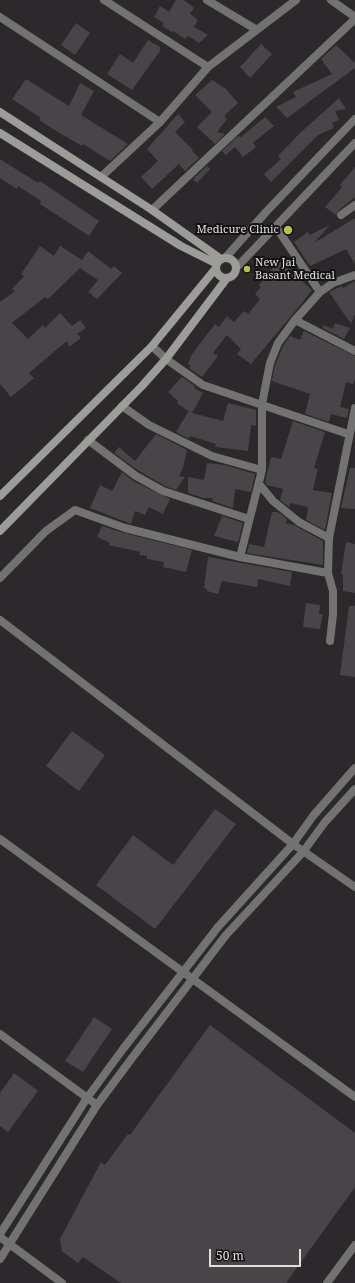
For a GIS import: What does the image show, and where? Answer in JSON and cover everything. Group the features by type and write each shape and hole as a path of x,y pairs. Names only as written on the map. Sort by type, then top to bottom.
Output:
{"main road":[{"path":"0,112 152,210 220,262"},
{"path":"0,133 180,246 220,262"},
{"path":"0,496 152,346 220,262 231,258 237,267 236,272 227,278 166,359 0,531"},
{"path":"220,262 218,273 227,278"}],"street":[{"path":"104,0 208,67"},
{"path":"207,0 257,30"},
{"path":"101,177 160,122 208,67 296,0"},
{"path":"152,210 355,18 331,0"},
{"path":"0,17 160,122"},
{"path":"220,262 355,119"},
{"path":"237,267 355,143"},
{"path":"341,215 355,205"},
{"path":"276,227 320,292"},
{"path":"240,557 260,485 262,470 262,404 270,363 278,343 295,320 320,292 334,283 355,275"},
{"path":"295,320 355,351"},
{"path":"152,346 166,359 203,385 348,434"},
{"path":"122,406 149,425 212,456 262,470"},
{"path":"330,641 333,614 333,591 328,573 329,538 348,434 355,408"},
{"path":"88,440 136,476 163,491 250,519"},
{"path":"260,485 274,501 299,522 329,538"},
{"path":"0,578 46,531 75,510 125,528 240,557 328,573"},
{"path":"0,620 303,852 355,887"},
{"path":"0,1234 87,1098 182,973 218,927 293,844 313,816 355,768"},
{"path":"0,1259 97,1105 226,935 303,852 325,822 355,789"},
{"path":"0,839 182,973 355,1097"},
{"path":"0,1034 97,1105"},
{"path":"0,1237 62,1283"},
{"path":"327,1283 355,1245"}],"building":[{"path":"176,0 184,0 194,8 190,14 198,20 194,27 208,35 199,43 188,36 185,39 173,31 172,32 162,26 164,23 154,17 160,6 169,12"},
{"path":"76,23 90,33 75,55 61,45"},
{"path":"148,40 160,47 160,51 132,90 107,74 120,54 133,63"},
{"path":"261,44 272,54 250,78 240,67"},
{"path":"336,45 355,63 355,68 287,118 276,107 296,97 293,92 332,74 321,59"},
{"path":"26,79 69,106 80,83 94,91 81,115 128,144 110,161 83,144 82,146 53,129 39,120 41,118 12,99"},
{"path":"212,80 226,89 238,103 224,116 227,119 217,132 225,134 215,144 197,127 212,112 195,95"},
{"path":"339,98 346,109 335,111 339,120 332,123 334,128 318,135 271,182 264,174 281,159 278,156 300,133"},
{"path":"178,114 185,122 175,132 199,158 185,171 179,164 152,189 141,177 158,161 147,149"},
{"path":"265,117 274,126 253,143 256,147 243,157 235,147 226,155 222,151 238,136 241,137"},
{"path":"0,159 38,183 40,181 99,221 89,236 40,204 41,201 18,186 17,189 0,178"},
{"path":"207,166 210,169 197,183 193,179"},
{"path":"355,167 355,197 338,211 336,215 325,207 342,187 340,185"},
{"path":"355,218 355,264 346,249 310,266 294,242 308,232 310,235 330,225 314,243"},
{"path":"40,246 54,256 60,246 82,260 88,251 111,269 114,266 122,273 97,299 88,292 98,280 80,268 48,299 45,297 12,323 28,339 43,325 45,328 60,313 72,326 80,320 86,328 77,334 81,338 69,347 67,341 29,373 34,378 11,397 0,384 0,302 15,291 12,289 24,276 21,274"},
{"path":"279,260 312,290 302,303 251,364 237,354 241,349 227,335 213,353 218,356 202,377 189,368 191,366 188,364 192,354 215,324 219,327 227,316 234,322 244,311 248,314 260,299 255,294 261,287 259,285"},
{"path":"355,281 355,314 351,324 329,292 342,286 343,288"},
{"path":"335,323 350,328 344,339 323,328 323,325 333,329"},
{"path":"304,331 355,356 355,379 353,384 346,382 340,407 349,409 347,418 331,414 329,422 305,414 310,394 272,381 275,365 283,346 290,336 300,340"},
{"path":"182,377 195,386 194,388 203,393 192,413 223,421 228,403 256,410 256,426 251,425 248,451 215,447 216,444 190,436 189,439 176,432 188,412 191,413 177,403 178,401 168,392"},
{"path":"293,421 325,432 314,468 318,469 313,490 332,493 325,530 306,520 308,507 290,503 289,507 280,500 283,489 267,485 265,482 271,457 281,459"},
{"path":"156,434 187,450 183,468 179,476 185,477 176,490 165,486 139,471 114,453 119,447 135,461"},
{"path":"207,463 225,465 255,474 251,492 235,489 233,508 212,501 213,498 203,498 188,493 188,477 204,480"},
{"path":"350,468 355,468 355,509 341,508"},
{"path":"122,472 133,481 170,499 163,514 149,507 145,515 135,511 131,524 90,508 100,485 112,491"},
{"path":"272,512 278,512 287,519 286,523 294,525 323,541 323,565 247,553 249,544 264,547"},
{"path":"222,516 243,523 238,542 214,536"},
{"path":"102,526 192,550 186,572 163,567 164,562 147,559 147,556 139,555 140,552 109,545 110,543 97,537"},
{"path":"346,542 355,544 355,593 343,591 343,575 341,574"},
{"path":"208,557 292,572 290,586 258,579 257,587 222,581 218,594 207,591 207,589 204,588"},
{"path":"306,603 320,605 319,614 323,614 320,629 303,627"},
{"path":"349,606 355,606 355,677 340,675"},
{"path":"72,731 105,755 79,791 46,766"},
{"path":"215,809 236,824 155,929 96,885 133,835 173,865"},
{"path":"94,1017 112,1029 83,1072 65,1061"},
{"path":"210,1025 355,1133 355,1187 286,1283 121,1283 83,1257 78,1263 62,1251 60,1239 101,1162 105,1165 128,1134 130,1135"},
{"path":"14,1073 38,1091 8,1132 0,1126 0,1093"}],"place":[{"name":"Medicure Clinic","path":"288,230"},
{"name":"New Jai Basant Medical","path":"247,269"}]}
